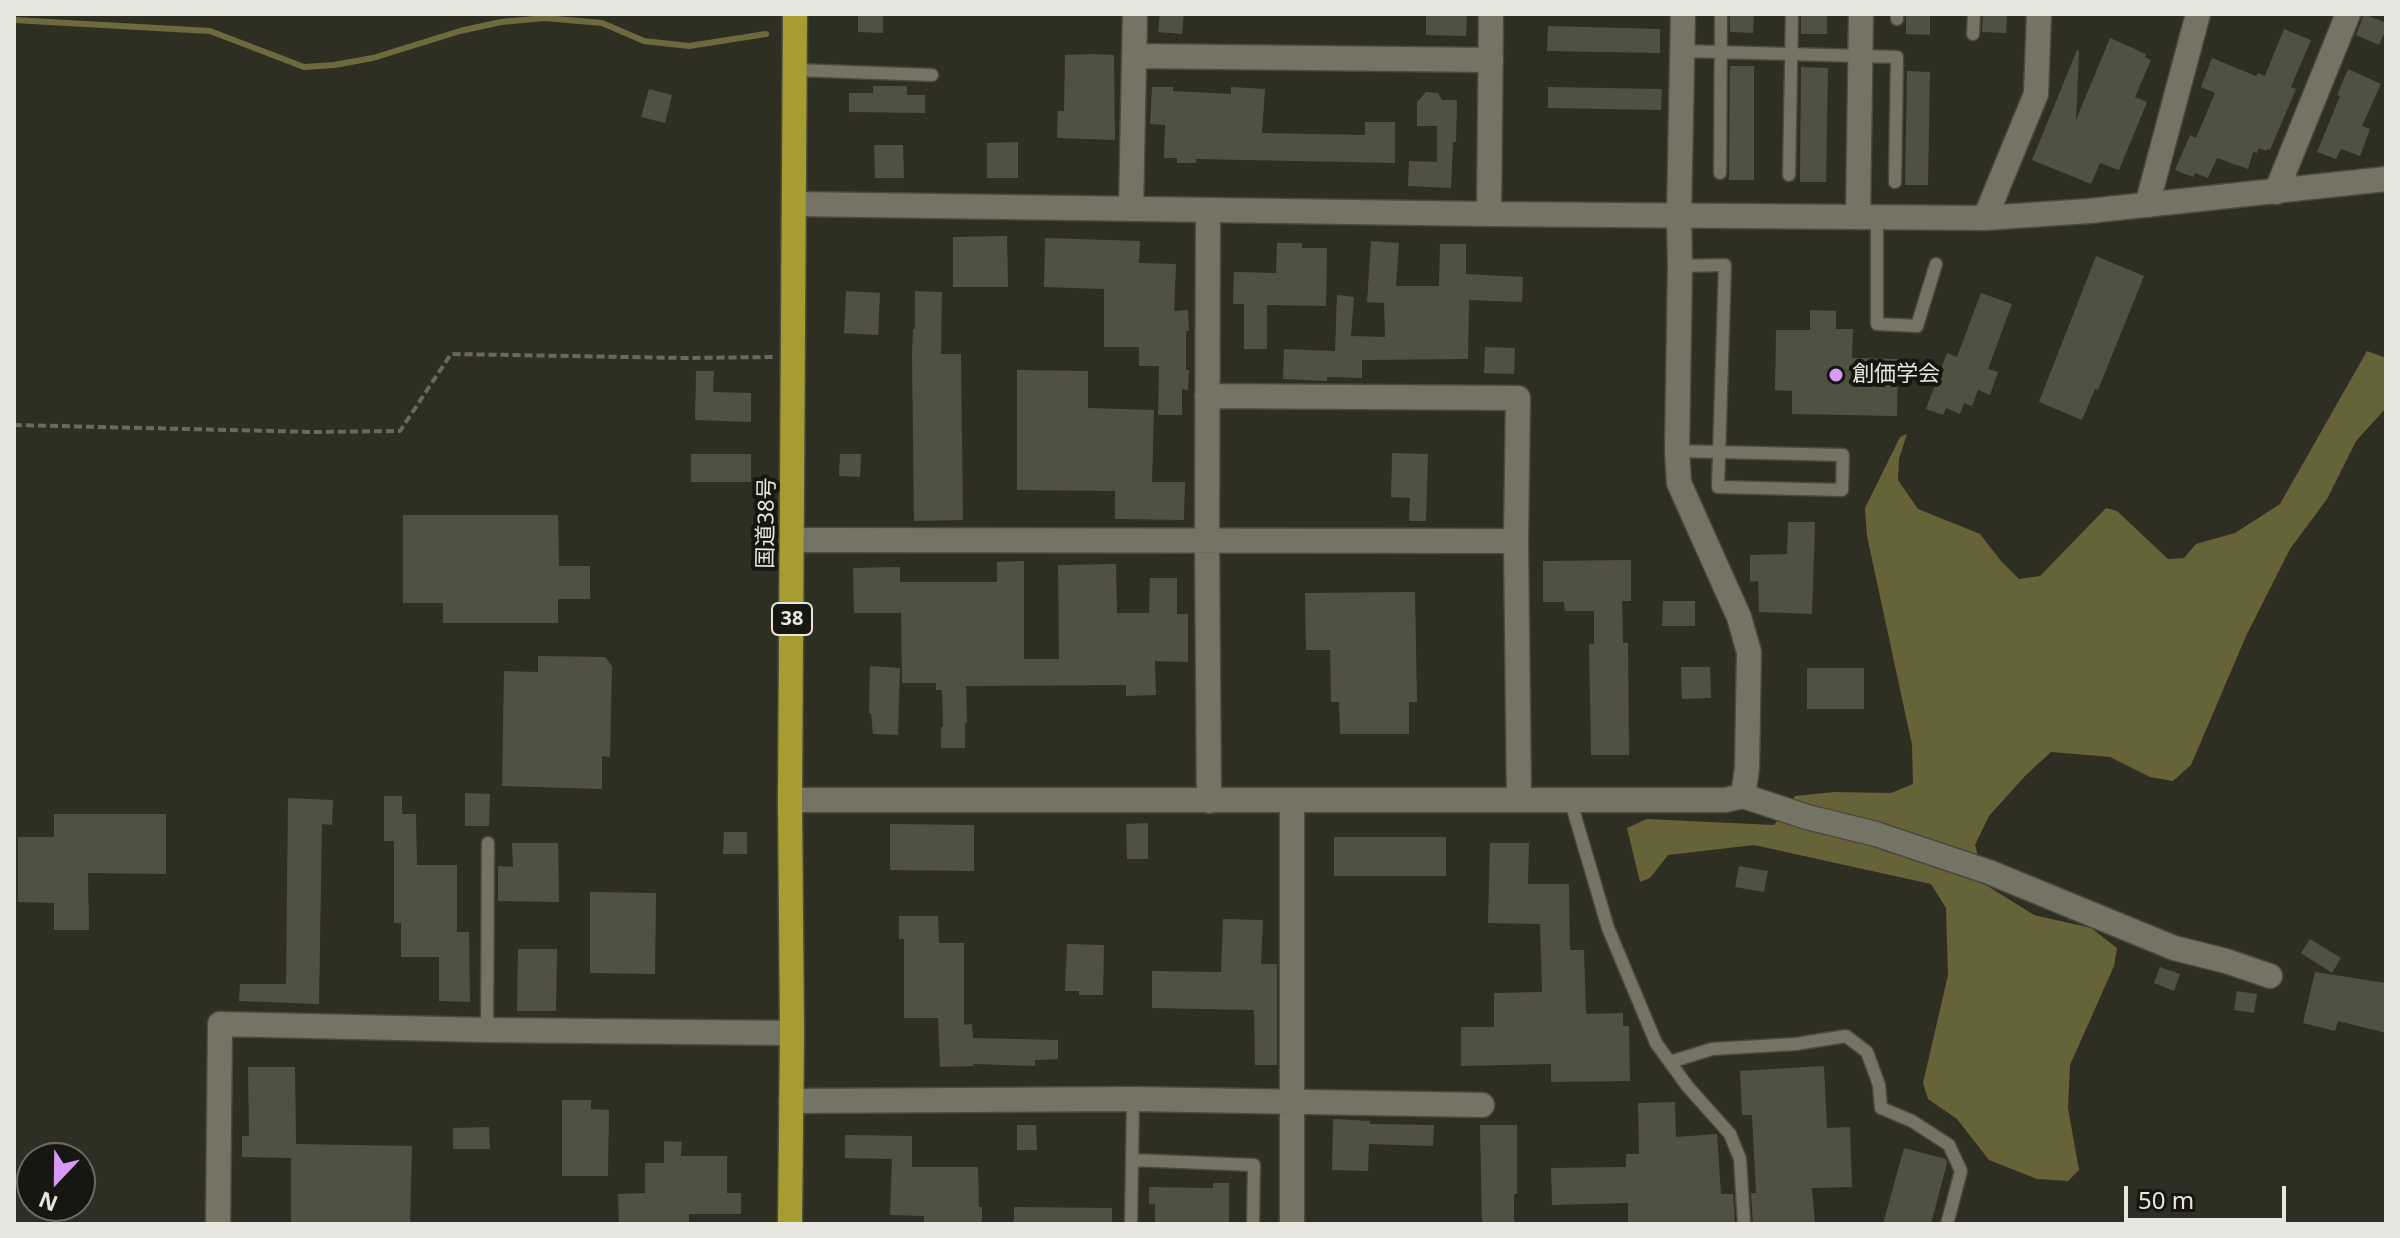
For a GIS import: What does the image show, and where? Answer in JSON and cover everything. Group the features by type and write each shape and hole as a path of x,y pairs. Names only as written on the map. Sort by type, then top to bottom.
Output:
{"highway":[{"name":"国道38号","path":"790,1224 795,14"}],"street":[{"path":"1131,209 1135,14"},
{"path":"1489,214 1491,14"},
{"path":"1683,14 1679,483 1739,617 1749,652 1747,768 1743,796"},
{"path":"1861,14 1868,217"},
{"path":"1985,218 2036,94 2039,14"},
{"path":"2147,205 2198,14"},
{"path":"2276,192 2348,14"},
{"path":"1134,56 1491,60"},
{"path":"795,204 1985,218 2147,205 2386,179"},
{"path":"1208,211 1209,801"},
{"path":"1207,396 1518,398 1519,799"},
{"path":"792,540 1516,541"},
{"path":"790,800 1725,800 1743,796 1807,817 1876,834 1989,872 2174,948 2270,976"},
{"path":"1292,801 1292,1224"},
{"path":"218,1224 220,1024 792,1033"},
{"path":"791,1101 1133,1099 1482,1105"}],"lane":[{"path":"1720,173 1721,14"},
{"path":"1789,175 1792,14"},
{"path":"1973,34 1974,14"},
{"path":"1682,51 1897,57 1895,182"},
{"path":"795,70 932,75"},
{"path":"1868,217 1877,324 1917,326 1936,264"},
{"path":"1677,451 1719,451 1843,455 1842,490 1718,487 1719,451 1725,265 1680,266"},
{"path":"1570,799 1608,928 1656,1043 1688,1087 1730,1134 1740,1159 1744,1224"},
{"path":"487,1030 488,843"},
{"path":"1670,1062 1712,1049 1796,1044 1846,1036 1867,1052 1879,1085 1881,1108 1912,1121 1949,1145 1961,1171 1947,1224"},
{"path":"1131,1224 1133,1099"},
{"path":"1132,1160 1254,1165 1253,1224"}],"path":[{"path":"14,425 400,431 451,354 686,358 795,356"}],"shaded area":[{"path":"2367,351 2386,358 2386,408 2356,441 2327,499 2290,549 2246,636 2191,765 2173,781 2150,777 2110,757 2051,752 1989,816 1975,845 1986,885 2034,915 2091,928 2117,948 2114,966 2070,1065 2068,1108 2079,1170 2068,1181 2037,1179 1989,1160 1957,1119 1928,1099 1923,1083 1948,975 1946,908 1931,884 1754,845 1668,855 1650,878 1640,882 1627,828 1647,819 1774,825 1795,796 1834,792 1891,793 1913,784 1912,745 1867,536 1865,508 1900,437 1907,434 1899,459 1898,480 1918,509 1980,534 2019,579 2040,576 2106,508 2117,511 2168,559 2184,558 2196,544 2235,533 2280,504"}],"building":[{"path":"858,14 883,14 883,33 858,32"},
{"path":"1160,14 1184,14 1182,34 1158,32"},
{"path":"1426,14 1467,14 1466,36 1426,35"},
{"path":"1730,14 1754,14 1753,33 1730,32"},
{"path":"1801,14 1827,14 1827,34 1801,34"},
{"path":"1906,14 1930,14 1930,35 1906,34"},
{"path":"1983,14 2007,14 2006,33 1982,32"},
{"path":"2364,14 2386,23 2379,45 2356,35"},
{"path":"1548,26 1660,29 1660,53 1547,51"},
{"path":"2284,29 2311,40 2291,87 2296,89 2270,150 2259,148 2257,153 2253,152 2248,169 2217,158 2208,178 2195,173 2193,177 2175,170 2190,135 2196,138 2215,93 2201,87 2212,58 2256,76 2258,73 2265,76"},
{"path":"2110,38 2146,54 2145,57 2151,60 2135,97 2147,102 2119,170 2100,163 2091,184 2032,160 2077,50 2076,120"},
{"path":"1065,55 1114,55 1115,140 1057,138 1058,111 1064,111"},
{"path":"1730,66 1754,66 1754,180 1729,180"},
{"path":"1801,67 1828,68 1826,182 1800,182"},
{"path":"2348,69 2381,84 2362,126 2370,129 2360,156 2341,149 2336,159 2317,152"},
{"path":"1907,71 1930,72 1928,185 1905,185"},
{"path":"873,86 907,86 907,95 925,95 925,113 849,112 849,93 873,93"},
{"path":"1152,87 1231,94 1231,87 1265,89 1262,133 1365,135 1365,122 1395,122 1395,163 1196,159 1196,163 1177,163 1177,158 1164,158 1165,125 1150,124"},
{"path":"1548,87 1662,89 1661,110 1548,108"},
{"path":"649,89 672,95 665,123 641,117"},
{"path":"1426,92 1438,93 1442,100 1457,100 1451,188 1408,186 1409,161 1437,162 1437,126 1417,126 1417,102"},
{"path":"1018,142 1018,178 987,178 987,143"},
{"path":"874,145 903,145 904,178 875,178"},
{"path":"1007,236 1008,287 953,287 953,237"},
{"path":"1045,238 1140,241 1139,263 1176,264 1174,311 1188,310 1189,331 1186,331 1188,390 1182,389 1182,415 1158,415 1159,366 1139,366 1139,347 1104,347 1104,289 1044,287"},
{"path":"1371,241 1399,243 1396,286 1439,286 1440,244 1466,244 1466,274 1523,277 1522,302 1469,300 1468,359 1362,360 1362,378 1327,377 1327,381 1283,379 1284,349 1335,351 1337,295 1354,297 1351,336 1385,337 1384,303 1367,302"},
{"path":"1277,243 1302,243 1302,248 1327,248 1326,306 1267,305 1267,349 1244,349 1244,304 1233,304 1234,272 1276,273"},
{"path":"2096,256 2144,276 2098,390 2095,389 2082,420 2039,402"},
{"path":"846,291 880,293 878,335 844,333"},
{"path":"915,291 942,292 941,354 961,354 963,520 914,521 912,355"},
{"path":"1981,293 2012,304 1988,369 1998,372 1990,395 1978,390 1972,406 1964,403 1960,414 1946,408 1943,415 1926,409 1947,353 1957,357"},
{"name":"創価学会","path":"1810,310 1836,311 1836,329 1853,329 1852,358 1898,359 1897,416 1792,414 1792,391 1775,390 1776,330 1810,330"},
{"path":"1485,347 1515,348 1514,374 1484,373"},
{"path":"1017,370 1088,371 1088,408 1154,410 1152,482 1185,482 1184,520 1115,519 1115,491 1017,490"},
{"path":"696,371 714,371 713,392 751,393 751,422 695,420"},
{"path":"1392,453 1428,454 1426,521 1409,521 1410,498 1391,497"},
{"path":"691,454 751,454 751,482 691,482"},
{"path":"840,454 861,454 860,477 839,476"},
{"path":"403,515 558,515 559,566 590,566 590,599 558,599 558,623 443,623 443,603 403,603"},
{"path":"1788,522 1815,522 1812,614 1759,612 1758,581 1750,582 1750,555 1787,554"},
{"path":"1631,560 1631,601 1622,601 1623,643 1628,643 1629,755 1591,755 1589,644 1594,644 1594,611 1565,611 1564,602 1543,602 1543,561"},
{"path":"1024,561 1024,659 1059,659 1058,565 1116,564 1117,613 1149,613 1150,578 1177,578 1177,614 1188,614 1188,662 1155,661 1156,695 1126,696 1126,685 966,686 965,748 941,748 942,690 936,690 936,683 902,683 901,613 854,613 853,568 900,567 900,582 997,582 997,562"},
{"path":"1415,592 1417,702 1409,702 1409,734 1340,734 1339,702 1331,702 1330,650 1306,650 1305,593"},
{"path":"1663,601 1695,601 1695,626 1662,626"},
{"path":"538,656 605,657 612,666 610,757 602,756 602,789 502,786 504,671 538,672"},
{"path":"870,666 900,668 898,735 873,734 869,713"},
{"path":"1681,667 1710,667 1711,698 1682,699"},
{"path":"1807,668 1864,668 1864,709 1807,709"},
{"path":"465,793 490,794 489,826 465,826"},
{"path":"384,796 402,796 402,814 416,814 417,865 457,865 457,932 469,932 470,1002 439,1001 439,957 401,957 401,923 394,923 394,841 384,841"},
{"path":"288,798 333,800 332,825 322,824 319,1004 239,1001 240,984 286,984"},
{"path":"54,814 166,814 166,874 88,873 89,930 54,930 54,903 18,902 18,837 54,837"},
{"path":"1148,823 1148,859 1127,859 1126,824"},
{"path":"890,824 974,825 974,871 890,870"},
{"path":"724,832 747,832 747,854 723,854"},
{"path":"1334,837 1446,837 1446,876 1334,876"},
{"path":"512,843 558,843 559,902 498,901 498,866 513,867"},
{"path":"1490,843 1529,843 1528,884 1569,884 1570,950 1584,950 1586,1014 1623,1013 1623,1026 1629,1026 1630,1081 1551,1082 1551,1064 1461,1066 1461,1027 1494,1027 1494,993 1542,992 1540,924 1488,923"},
{"path":"1739,866 1768,871 1764,892 1735,887"},
{"path":"590,892 656,893 655,974 590,973"},
{"path":"899,916 938,916 939,943 964,943 964,1025 972,1024 973,1038 1058,1040 1058,1059 1035,1060 1035,1066 973,1064 940,1067 938,1018 904,1018 904,939 899,939"},
{"path":"1223,919 1263,920 1261,964 1277,964 1277,1065 1255,1065 1254,1010 1152,1008 1152,971 1221,972"},
{"path":"2310,939 2341,958 2332,973 2301,953"},
{"path":"1067,944 1104,945 1103,995 1079,995 1079,991 1065,991"},
{"path":"518,949 557,949 556,1011 517,1011"},
{"path":"2160,967 2180,974 2174,991 2154,983"},
{"path":"2315,972 2386,983 2386,1033 2338,1021 2335,1031 2303,1023"},
{"path":"2237,991 2257,994 2254,1013 2234,1010"},
{"path":"1824,1066 1827,1128 1850,1127 1852,1187 1812,1188 1815,1224 1753,1224 1751,1193 1756,1193 1752,1115 1742,1115 1740,1071"},
{"path":"248,1067 295,1067 296,1144 412,1146 410,1224 291,1224 291,1158 242,1157 242,1136 249,1136"},
{"path":"562,1100 591,1100 591,1109 609,1110 608,1176 562,1176"},
{"path":"1675,1102 1676,1137 1717,1134 1721,1194 1733,1194 1735,1224 1628,1224 1628,1203 1552,1205 1551,1168 1626,1167 1626,1154 1639,1154 1638,1103"},
{"path":"1333,1119 1370,1121 1370,1124 1434,1125 1433,1146 1369,1144 1368,1171 1332,1170"},
{"path":"1017,1125 1036,1125 1037,1150 1017,1150"},
{"path":"1480,1125 1517,1125 1514,1224 1482,1224"},
{"path":"489,1127 490,1149 453,1149 453,1128"},
{"path":"845,1135 912,1136 912,1167 978,1167 982,1224 924,1224 924,1216 890,1215 892,1159 845,1158"},
{"path":"664,1141 682,1142 681,1156 727,1156 727,1193 741,1193 741,1214 689,1214 689,1224 619,1224 618,1194 645,1193 645,1163 664,1163"},
{"path":"1904,1148 1946,1159 1931,1224 1883,1224"},
{"path":"1213,1183 1229,1183 1229,1224 1155,1224 1155,1204 1149,1204 1149,1187 1213,1188"},
{"path":"1014,1207 1112,1208 1112,1224 1014,1224"}],"waterway":[{"path":"14,20 210,31 304,67 373,58 460,31 501,22 545,18 602,23 644,41 689,46 766,34"}],"place":[{"name":"創価学会","path":"1836,375"}]}
